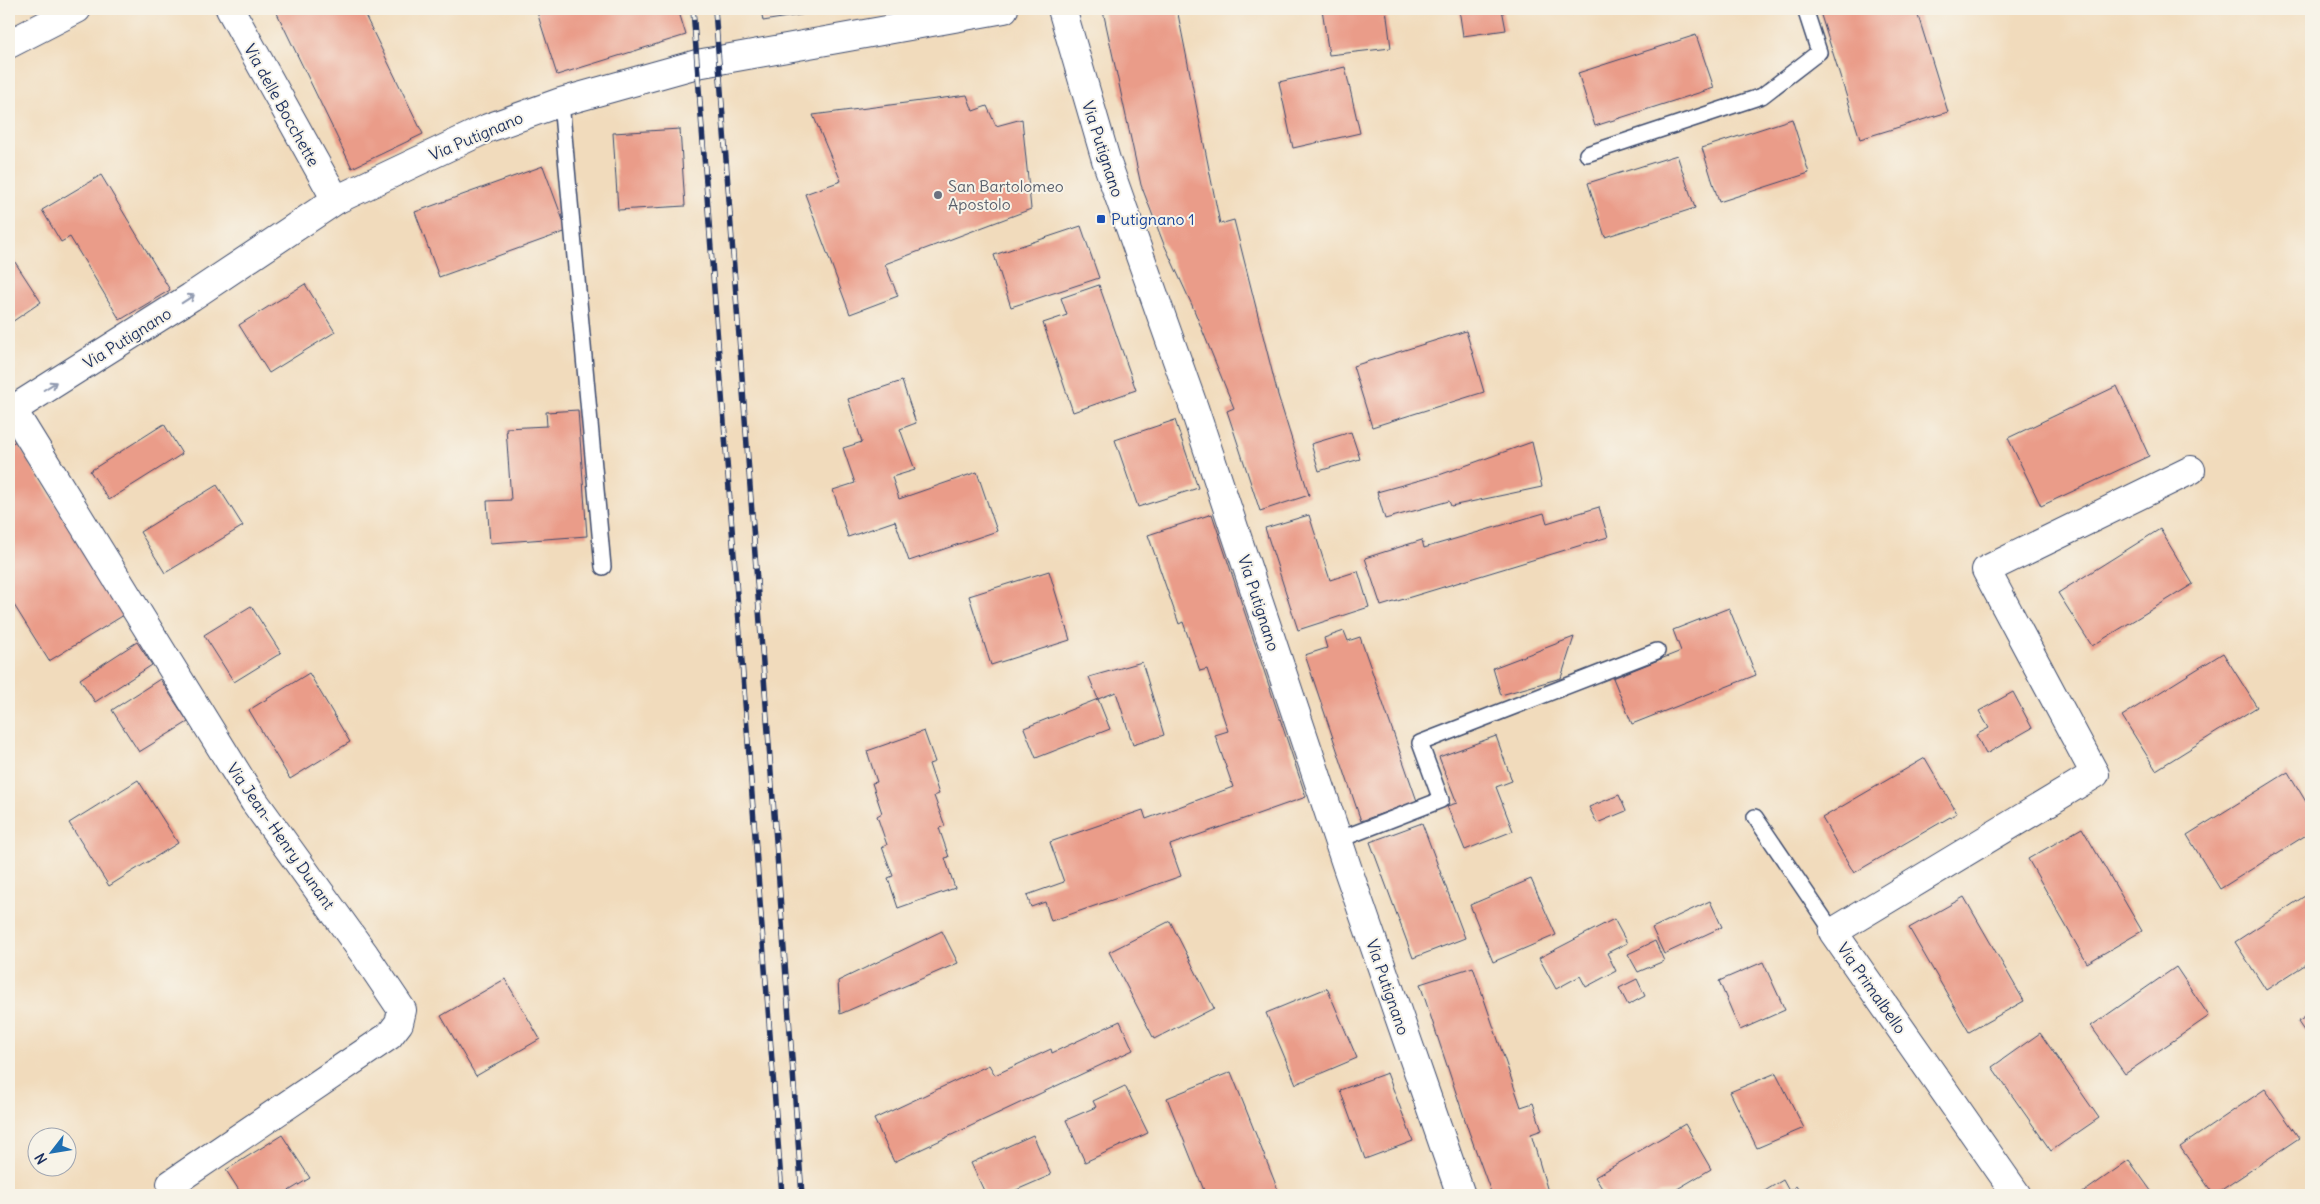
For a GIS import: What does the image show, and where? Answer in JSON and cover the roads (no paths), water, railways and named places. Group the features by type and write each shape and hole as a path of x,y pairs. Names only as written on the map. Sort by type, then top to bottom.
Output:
{"street":[{"path":"9,44 78,9"},
{"name":"Via delle Bocchette","path":"230,9 336,200"},
{"name":"Via Putignano","path":"11,411 190,298 336,200 488,128 561,102 697,64 1004,9"},
{"name":"Via Putignano","path":"1062,9 1106,160 1194,408 1338,840 1461,1195"},
{"name":"Via Jean- Henry Dunant","path":"11,411 254,801 360,946 402,1010 399,1023 388,1036 171,1184"},
{"name":"Via Primalbello","path":"2018,1195 1833,932 2095,774 1986,570 2191,470"}],"lane":[{"path":"1587,154 1762,96 1819,52 1805,9"},
{"path":"561,102 603,567"},
{"path":"1338,840 1441,800 1420,743 1657,651"},
{"path":"1755,817 1833,932"}],"railway":[{"path":"693,9 782,1195"},
{"path":"715,9 802,1195"}],"place":[{"name":"San Bartolomeo Apostolo","path":"938,195"},
{"name":"Putignano 1","path":"1101,219"}]}
